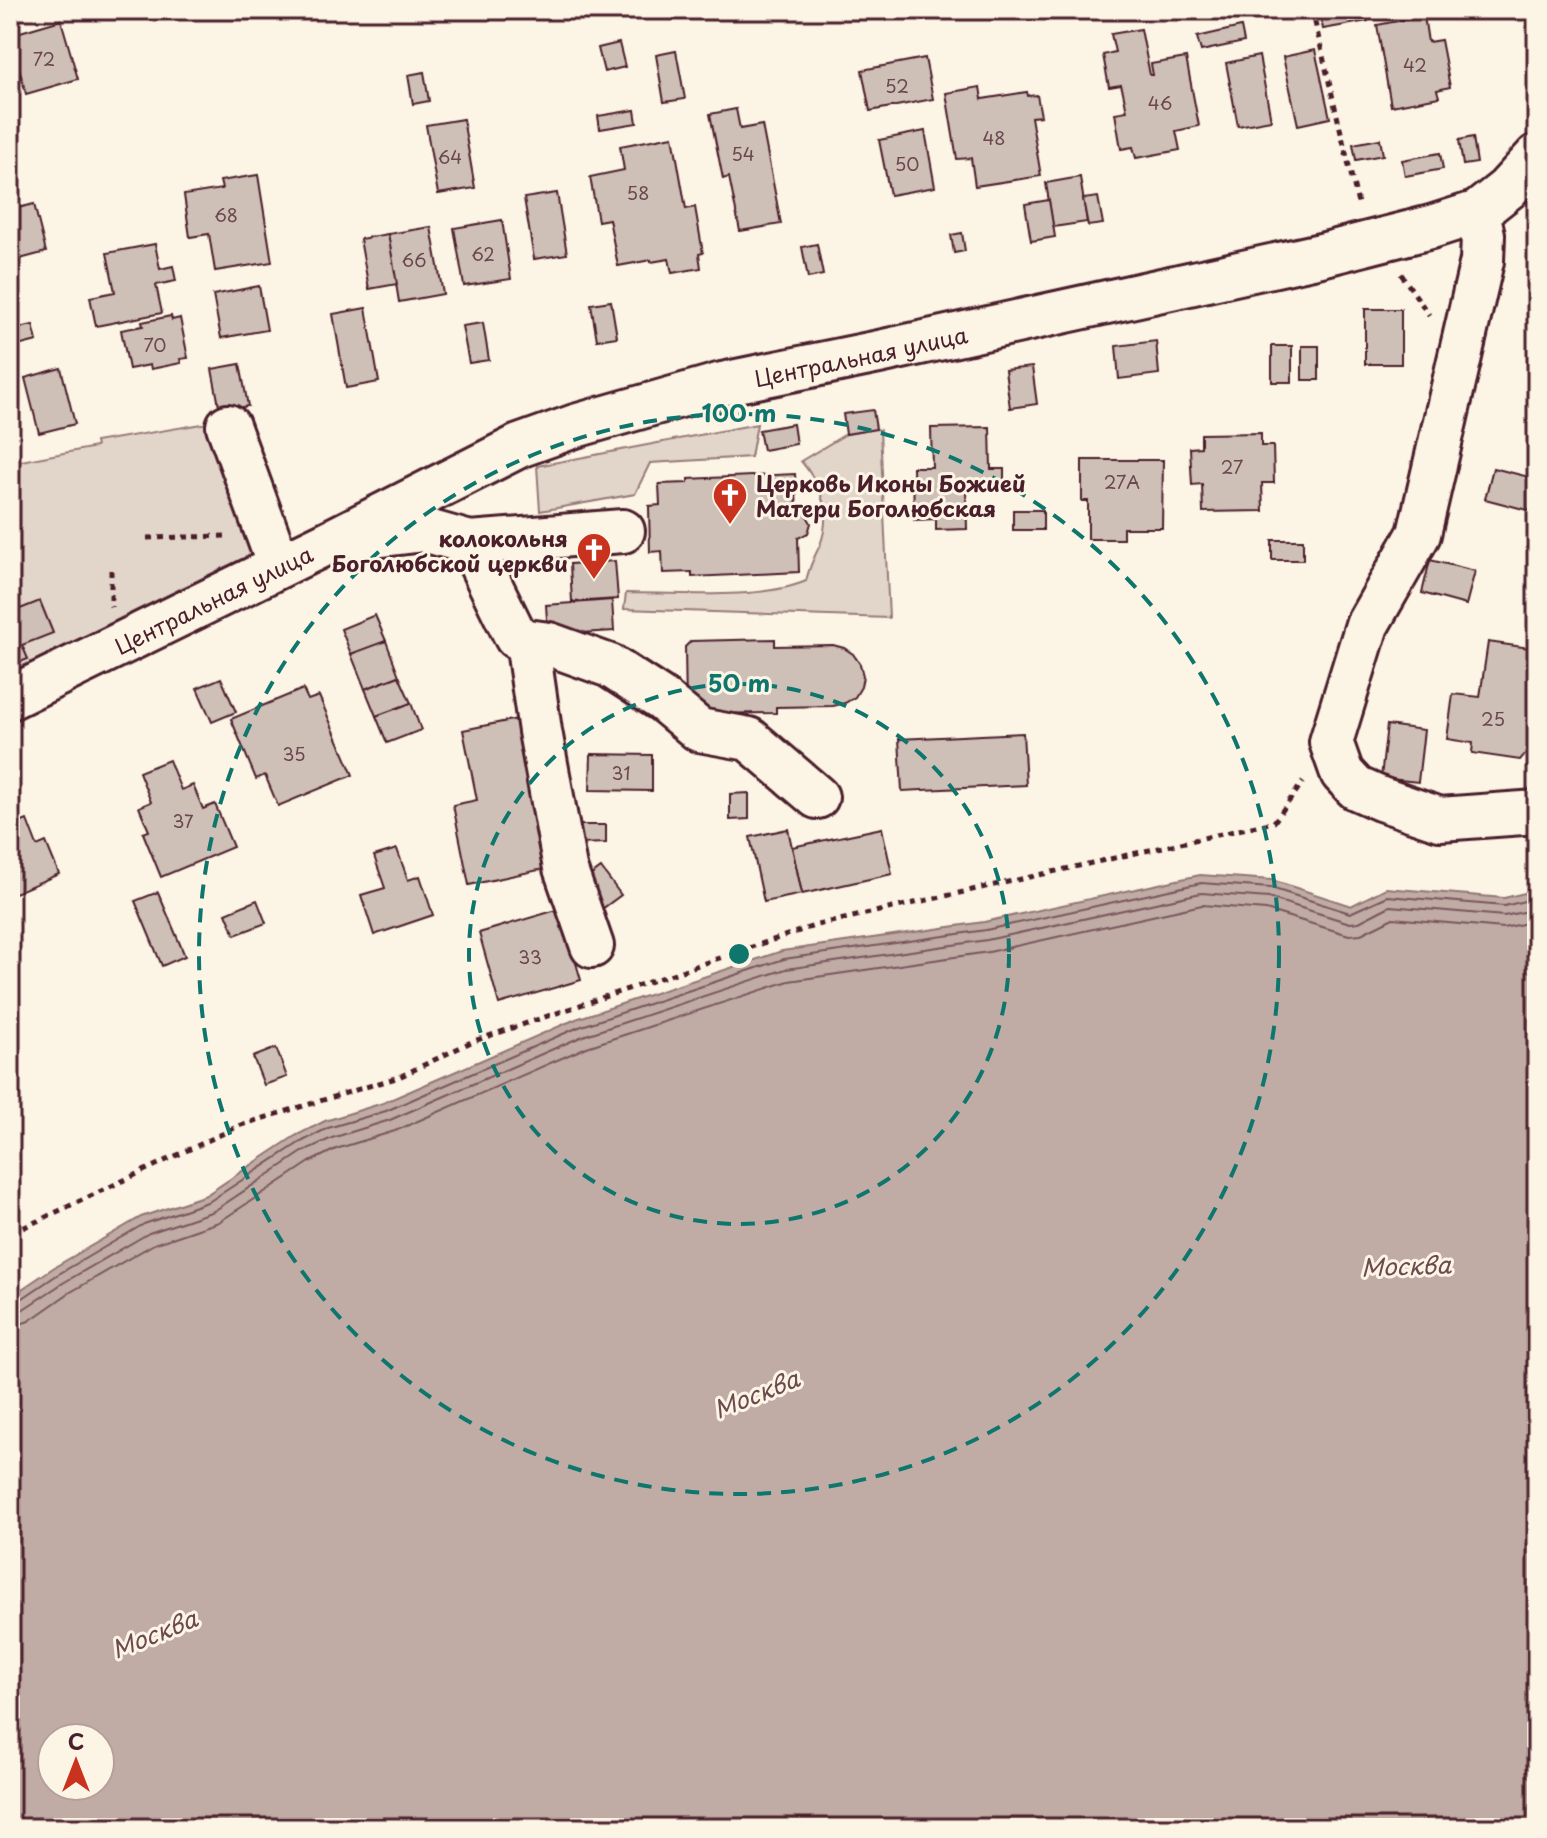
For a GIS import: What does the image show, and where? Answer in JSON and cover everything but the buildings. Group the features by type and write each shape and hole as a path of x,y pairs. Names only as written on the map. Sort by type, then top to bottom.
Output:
{"street":[{"name":"Центральная улица","path":"10,698 273,551 329,542 519,446 575,426 722,384 1321,255 1431,227 1478,212 1507,189 1537,156"},
{"path":"1478,212 1483,235 1482,261 1419,534 1367,625 1331,742 1342,773 1356,788 1381,799 1440,819 1537,812"},
{"path":"228,426 273,551"},
{"path":"329,542 424,530 470,543 623,531"},
{"path":"470,543 516,637 549,644 610,666 664,701 699,730 749,739 817,797"},
{"path":"527,641 565,868 592,946"}],"path":[{"path":"1312,10 1367,243 1400,272 1429,315"},
{"path":"147,538 273,551"},
{"path":"11,1233 241,1125 399,1077 471,1042 817,925 1274,822 1331,742"}],"shaded area":[{"path":"225,420 274,554 22,674 10,669 10,463 96,447 95,442"},
{"path":"757,424 751,457 650,463 635,494 540,511 537,466"},
{"path":"880,430 889,618 624,609 626,593 743,593 788,587 806,581 820,545 825,511 819,490 801,461 846,434"}],"water":[{"name":"Москва","path":"1200,875 1272,880 1351,906 1386,888 1504,898 1537,890 1537,1828 10,1828 10,1297 141,1217 206,1195 295,1136 325,1121 383,1103 576,1019 782,951 984,922"}],"place":[{"name":"Церковь Иконы Божией Матери Боголюбская","path":"730,526"},
{"name":"колокольня Боголюбской церкви","path":"594,581"}]}
